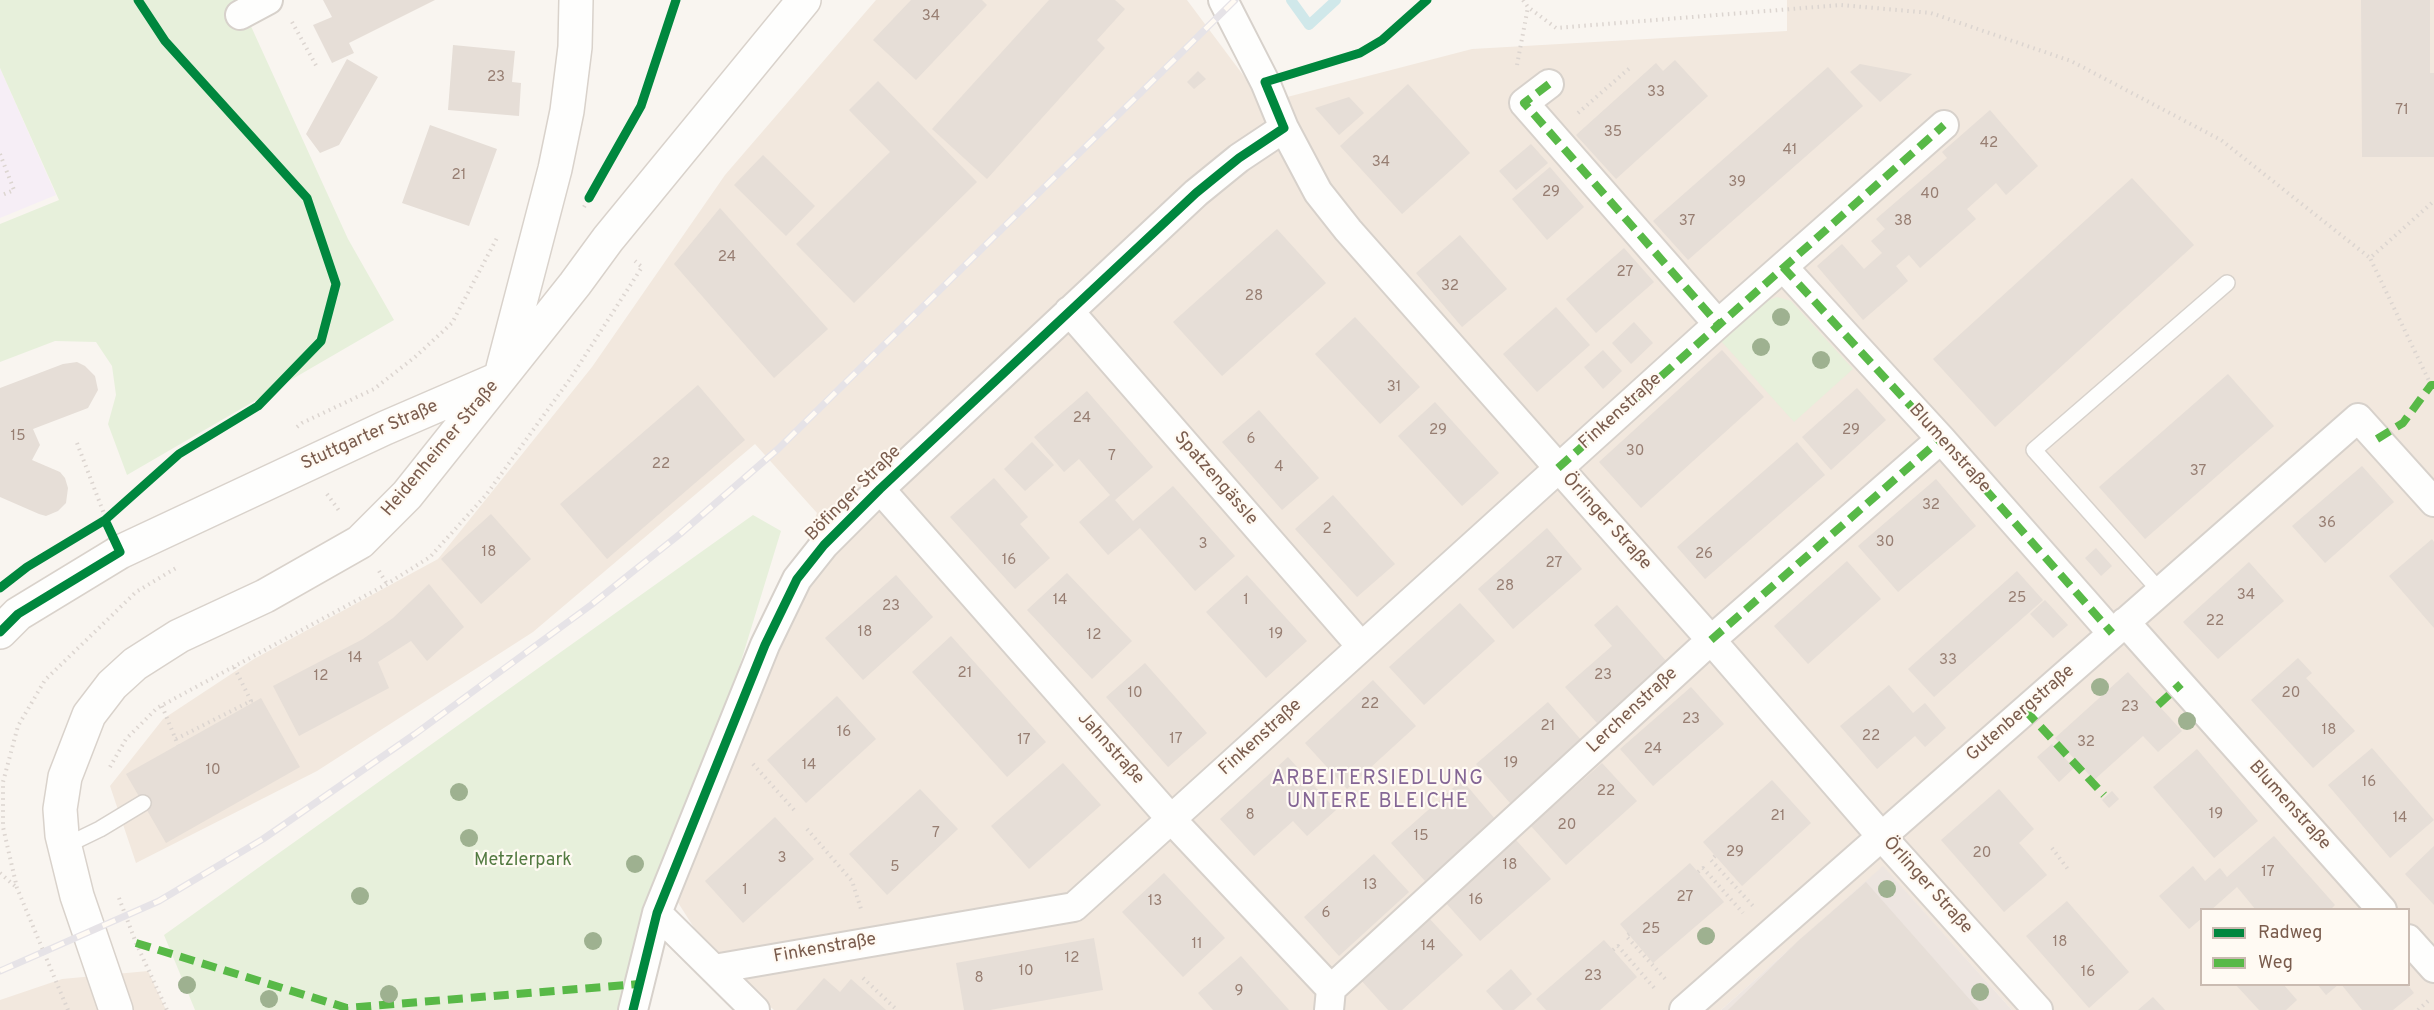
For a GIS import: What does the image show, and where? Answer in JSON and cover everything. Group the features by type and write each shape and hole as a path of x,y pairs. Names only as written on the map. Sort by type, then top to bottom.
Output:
{"main road":[{"path":"500,379 555,169 567,111 575,47 576,0"},
{"name":"Heidenheimer Straße","path":"116,1010 79,905 64,846 60,809 64,777 89,715 112,685 135,664 179,636 265,596 360,542 408,495 575,284 608,238 804,0"},
{"name":"Stuttgarter Straße","path":"0,632 18,614 120,552 385,428 500,379"}],"street":[{"path":"240,15 268,0"},
{"name":"Örlinger Straße","path":"1223,0 1265,82 1284,128 1318,192 1348,230 1882,837 2038,1010"},
{"path":"1549,84 1524,103 1718,324"},
{"name":"Finkenstraße","path":"714,969 1074,907 1718,324 1944,125"},
{"name":"Böfinger Straße","path":"633,1010 657,913 765,645 798,579 824,545 880,489 1196,193 1239,158 1284,128"},
{"name":"Blumenstraße","path":"1783,267 1941,439 2381,908"},
{"name":"Spatzengässle","path":"1069,311 1361,646"},
{"name":"Gutenbergstraße","path":"1687,1008 2358,418 2434,502"},
{"name":"Lerchenstraße","path":"1330,999 1711,640 1941,439"},
{"name":"Jahnstraße","path":"880,489 1330,999"},
{"path":"657,913 755,1010"},
{"path":"2410,940 2434,968"}],"lane":[{"path":"2160,591 2034,450 2227,283"},
{"path":"64,846 100,829 143,803"}],"path":[{"path":"109,768 126,739 162,706 387,584 430,557 486,495 570,379 642,267 581,212 641,106 676,0"},
{"path":"1523,0 1528,7 1556,28 1841,5 1931,13 2071,61 2221,140 2370,258 2430,385"},
{"path":"1524,103 1512,89 1528,7"},
{"path":"291,20 318,69"},
{"path":"1553,136 1632,66"},
{"path":"0,154 14,190 0,196"},
{"path":"2370,258 2434,201"},
{"path":"387,584 327,494 312,462 302,423 374,388 452,323 499,235"},
{"path":"76,443 105,520"},
{"path":"176,739 252,701 234,667"},
{"path":"162,706 178,745"},
{"path":"722,754 750,760 795,811"},
{"path":"807,829 852,881 871,941"},
{"path":"2052,848 2070,872"},
{"path":"1715,856 1711,860 1770,934"},
{"path":"1698,872 1702,868 1770,934"},
{"path":"0,873 17,888"},
{"path":"115,889 135,943 167,1010"},
{"path":"1629,934 1626,936 1687,1008"},
{"path":"1613,950 1618,946 1660,995"}],"shaded area":[{"path":"876,0 1187,0 1264,103 1472,49 1787,31 1787,0 2434,0 2434,1010 2012,1010 1883,867 1721,1010 774,1010 712,956 677,901 817,513 755,444 533,632 317,771 136,863 110,786 163,719 254,659 438,559 592,367 725,175"},
{"path":"0,68 56,195 0,218"},
{"path":"1883,866 2012,1010 1721,1010"},
{"path":"148,971 166,1010 0,1010 0,1000 62,979"}],"green space":[{"path":"0,0 239,0 348,239 394,320 127,475 108,424 116,395 112,366 96,342 55,341 0,362 0,224 59,200 0,68"},
{"path":"1777,297 1791,301 1853,369 1794,422 1721,341 1764,302"},
{"name":"Metzlerpark","path":"753,515 781,531 634,1010 195,1010 164,935"}],"building":[{"path":"323,0 435,0 349,43 354,53 332,63 313,25 332,17"},
{"path":"911,0 982,0 987,5 916,80 873,40"},
{"path":"1049,0 1115,0 1125,9 1097,40 1105,48 987,179 932,129"},
{"path":"2361,0 2430,0 2430,73 2434,73 2434,157 2362,157"},
{"path":"453,45 515,51 512,82 521,83 519,116 448,110"},
{"path":"347,59 378,77 339,145 320,153 306,134"},
{"path":"1675,60 1708,96 1616,179 1576,135 1656,63 1663,71"},
{"path":"1860,64 1912,74 1880,102 1850,72"},
{"path":"1828,67 1863,106 1688,260 1653,221"},
{"path":"1198,71 1206,79 1194,89 1187,82"},
{"path":"878,81 977,182 854,303 796,244 890,152 849,110"},
{"path":"1408,84 1470,153 1402,214 1340,146"},
{"path":"1349,97 1364,113 1339,135 1315,108"},
{"path":"1990,110 2038,166 2006,195 1996,183 1967,209 1976,219 1920,268 1909,255 1896,266 1908,281 1863,320 1817,266 1842,244 1864,269 1882,253 1871,241 1885,229 1876,219 1947,158 1942,152"},
{"path":"430,125 497,149 469,226 402,203"},
{"path":"1531,144 1548,163 1516,190 1499,171"},
{"path":"763,155 815,206 786,236 734,185"},
{"path":"1550,167 1584,207 1547,240 1512,199"},
{"path":"2132,178 2194,245 1995,427 1933,359"},
{"path":"720,208 828,329 774,378 674,264"},
{"path":"1277,229 1326,283 1222,376 1173,322"},
{"path":"1460,235 1507,289 1462,327 1416,273"},
{"path":"1624,248 1654,282 1596,333 1566,299"},
{"path":"1556,307 1590,345 1537,392 1503,354"},
{"path":"1355,317 1420,387 1380,424 1315,354"},
{"path":"1634,322 1653,343 1631,364 1612,343"},
{"path":"1603,350 1622,371 1603,389 1584,367"},
{"path":"1722,350 1764,397 1641,508 1599,462"},
{"path":"77,362 95,376 98,390 88,408 33,429 40,445 32,460 60,472 68,488 66,503 58,511 46,516 0,497 0,388 63,364"},
{"path":"2228,374 2274,426 2145,539 2099,487"},
{"path":"698,385 745,440 607,559 560,504"},
{"path":"1857,388 1886,420 1831,470 1802,437"},
{"path":"1087,391 1153,467 1115,500 1133,521 1173,486 1235,556 1195,591 1140,528 1108,555 1079,522 1110,495 1079,459 1064,472 1034,437"},
{"path":"1435,402 1499,473 1462,506 1398,436"},
{"path":"1259,410 1319,478 1282,510 1222,442"},
{"path":"1032,442 1054,465 1025,491 1004,469"},
{"path":"1797,442 1825,475 1705,579 1677,547"},
{"path":"2362,466 2394,502 2325,563 2292,526"},
{"path":"994,478 1028,517 1020,524 1050,558 1015,589 950,517"},
{"path":"1936,479 1976,526 1898,592 1858,546"},
{"path":"1333,495 1395,564 1357,597 1295,529"},
{"path":"491,514 531,559 481,604 441,559"},
{"path":"1547,528 1582,569 1513,629 1478,589"},
{"path":"2432,539 2434,542 2434,628 2389,576"},
{"path":"2096,548 2112,566 2101,576 2085,558"},
{"path":"1847,561 1881,599 1808,664 1774,626"},
{"path":"2249,562 2284,601 2218,659 2183,622"},
{"path":"2017,571 2043,600 1934,697 1908,669"},
{"path":"1067,573 1132,641 1092,679 1027,610"},
{"path":"896,575 933,617 863,680 825,638"},
{"path":"1247,575 1307,641 1266,678 1206,612"},
{"path":"429,584 464,627 427,661 411,641 378,662 389,688 299,736 273,686 363,639 393,618"},
{"path":"2045,600 2068,625 2053,638 2030,614"},
{"path":"1460,603 1495,641 1424,705 1389,667"},
{"path":"1617,605 1667,662 1597,723 1565,687 1612,646 1594,625"},
{"path":"951,636 1046,742 1007,777 912,672"},
{"path":"2298,658 2312,673 2306,678 2355,731 2313,768 2251,700"},
{"path":"1145,663 1207,733 1168,767 1106,697"},
{"path":"2128,672 2182,731 2158,752 2143,736 2094,780 2055,738"},
{"path":"1373,680 1416,726 1347,789 1305,743"},
{"path":"1889,685 1913,713 1925,703 1946,728 1925,747 1915,736 1877,769 1840,726"},
{"path":"1691,687 1724,724 1653,786 1620,749"},
{"path":"837,696 876,739 806,803 767,760"},
{"path":"261,698 300,767 166,843 126,774"},
{"path":"1548,702 1582,741 1510,803 1476,764"},
{"path":"2052,744 2074,768 2059,782 2037,757"},
{"path":"2372,748 2434,820 2390,858 2328,785"},
{"path":"2197,749 2258,821 2214,858 2153,787"},
{"path":"1288,757 1336,810 1307,836 1293,821 1254,856 1220,819"},
{"path":"1063,763 1101,805 1029,869 991,826"},
{"path":"1602,763 1637,801 1566,865 1531,826"},
{"path":"1462,780 1495,819 1425,881 1391,843"},
{"path":"1772,780 1811,823 1742,886 1703,842"},
{"path":"920,789 958,829 887,895 849,854"},
{"path":"1999,789 2034,829 2019,843 2047,875 2004,912 1941,840"},
{"path":"2112,791 2119,799 2109,808 2102,800"},
{"path":"775,817 814,859 743,923 705,881"},
{"path":"2274,836 2335,905 2332,908 2254,908 2237,887 2213,908 2200,908 2200,920 2189,929 2159,896 2193,866 2205,881 2220,868 2227,877"},
{"path":"1516,840 1551,879 1480,941 1445,902"},
{"path":"2434,846 2434,905 2405,874"},
{"path":"1374,854 1409,892 1339,956 1304,917"},
{"path":"1690,863 1724,902 1653,963 1620,924"},
{"path":"1164,873 1225,938 1183,977 1122,912"},
{"path":"1866,882 1979,1010 1728,1010 1798,941"},
{"path":"2067,901 2129,972 2089,1008 2026,936"},
{"path":"1428,917 1463,955 1402,1010 1388,1010 1360,979"},
{"path":"1094,938 1103,990 990,1010 964,1010 956,963"},
{"path":"1604,940 1637,977 1600,1010 1546,1010 1536,999"},
{"path":"1241,956 1289,1010 1213,1010 1198,993"},
{"path":"1511,969 1532,994 1514,1010 1503,1010 1486,991"},
{"path":"824,978 840,992 851,979 886,1010 796,1010"},
{"path":"2237,986 2285,986 2297,1000 2286,1010 2259,1010"},
{"path":"2319,986 2337,986 2326,995"},
{"path":"2343,986 2409,986 2414,993 2393,1010 2362,1010"},
{"path":"2153,997 2165,1010 2138,1010"}],"waterway":[{"path":"1291,0 1309,25 1336,0"}],"railway":[{"path":"0,971 159,901 263,839 415,734 591,605 680,534 778,449 1235,0"}],"marked path":[{"path":"1549,84 1524,103 1718,324"},
{"path":"1558,468 1944,125"},
{"path":"1783,267 1941,439 2112,633"},
{"path":"2377,439 2403,423 2431,385 2434,385"},
{"path":"1711,640 1941,439"},
{"path":"2158,705 2181,684"},
{"path":"2025,710 2104,795"},
{"path":"136,943 347,1008 639,984"}],"cycle path":[{"path":"0,588 27,567 105,520 179,454 258,406 321,341 336,284 307,198 165,41 138,0"},
{"path":"589,198 641,106 676,0"},
{"path":"633,1010 657,913 765,645 797,579 824,545 880,489 1196,193 1239,158 1284,128 1265,82 1360,53 1382,40 1427,0"},
{"path":"0,632 18,614 120,552 105,520"}],"district":[{"name":"ARBEITERSIEDLUNG UNTERE BLEICHE","path":"1378,792"}]}
